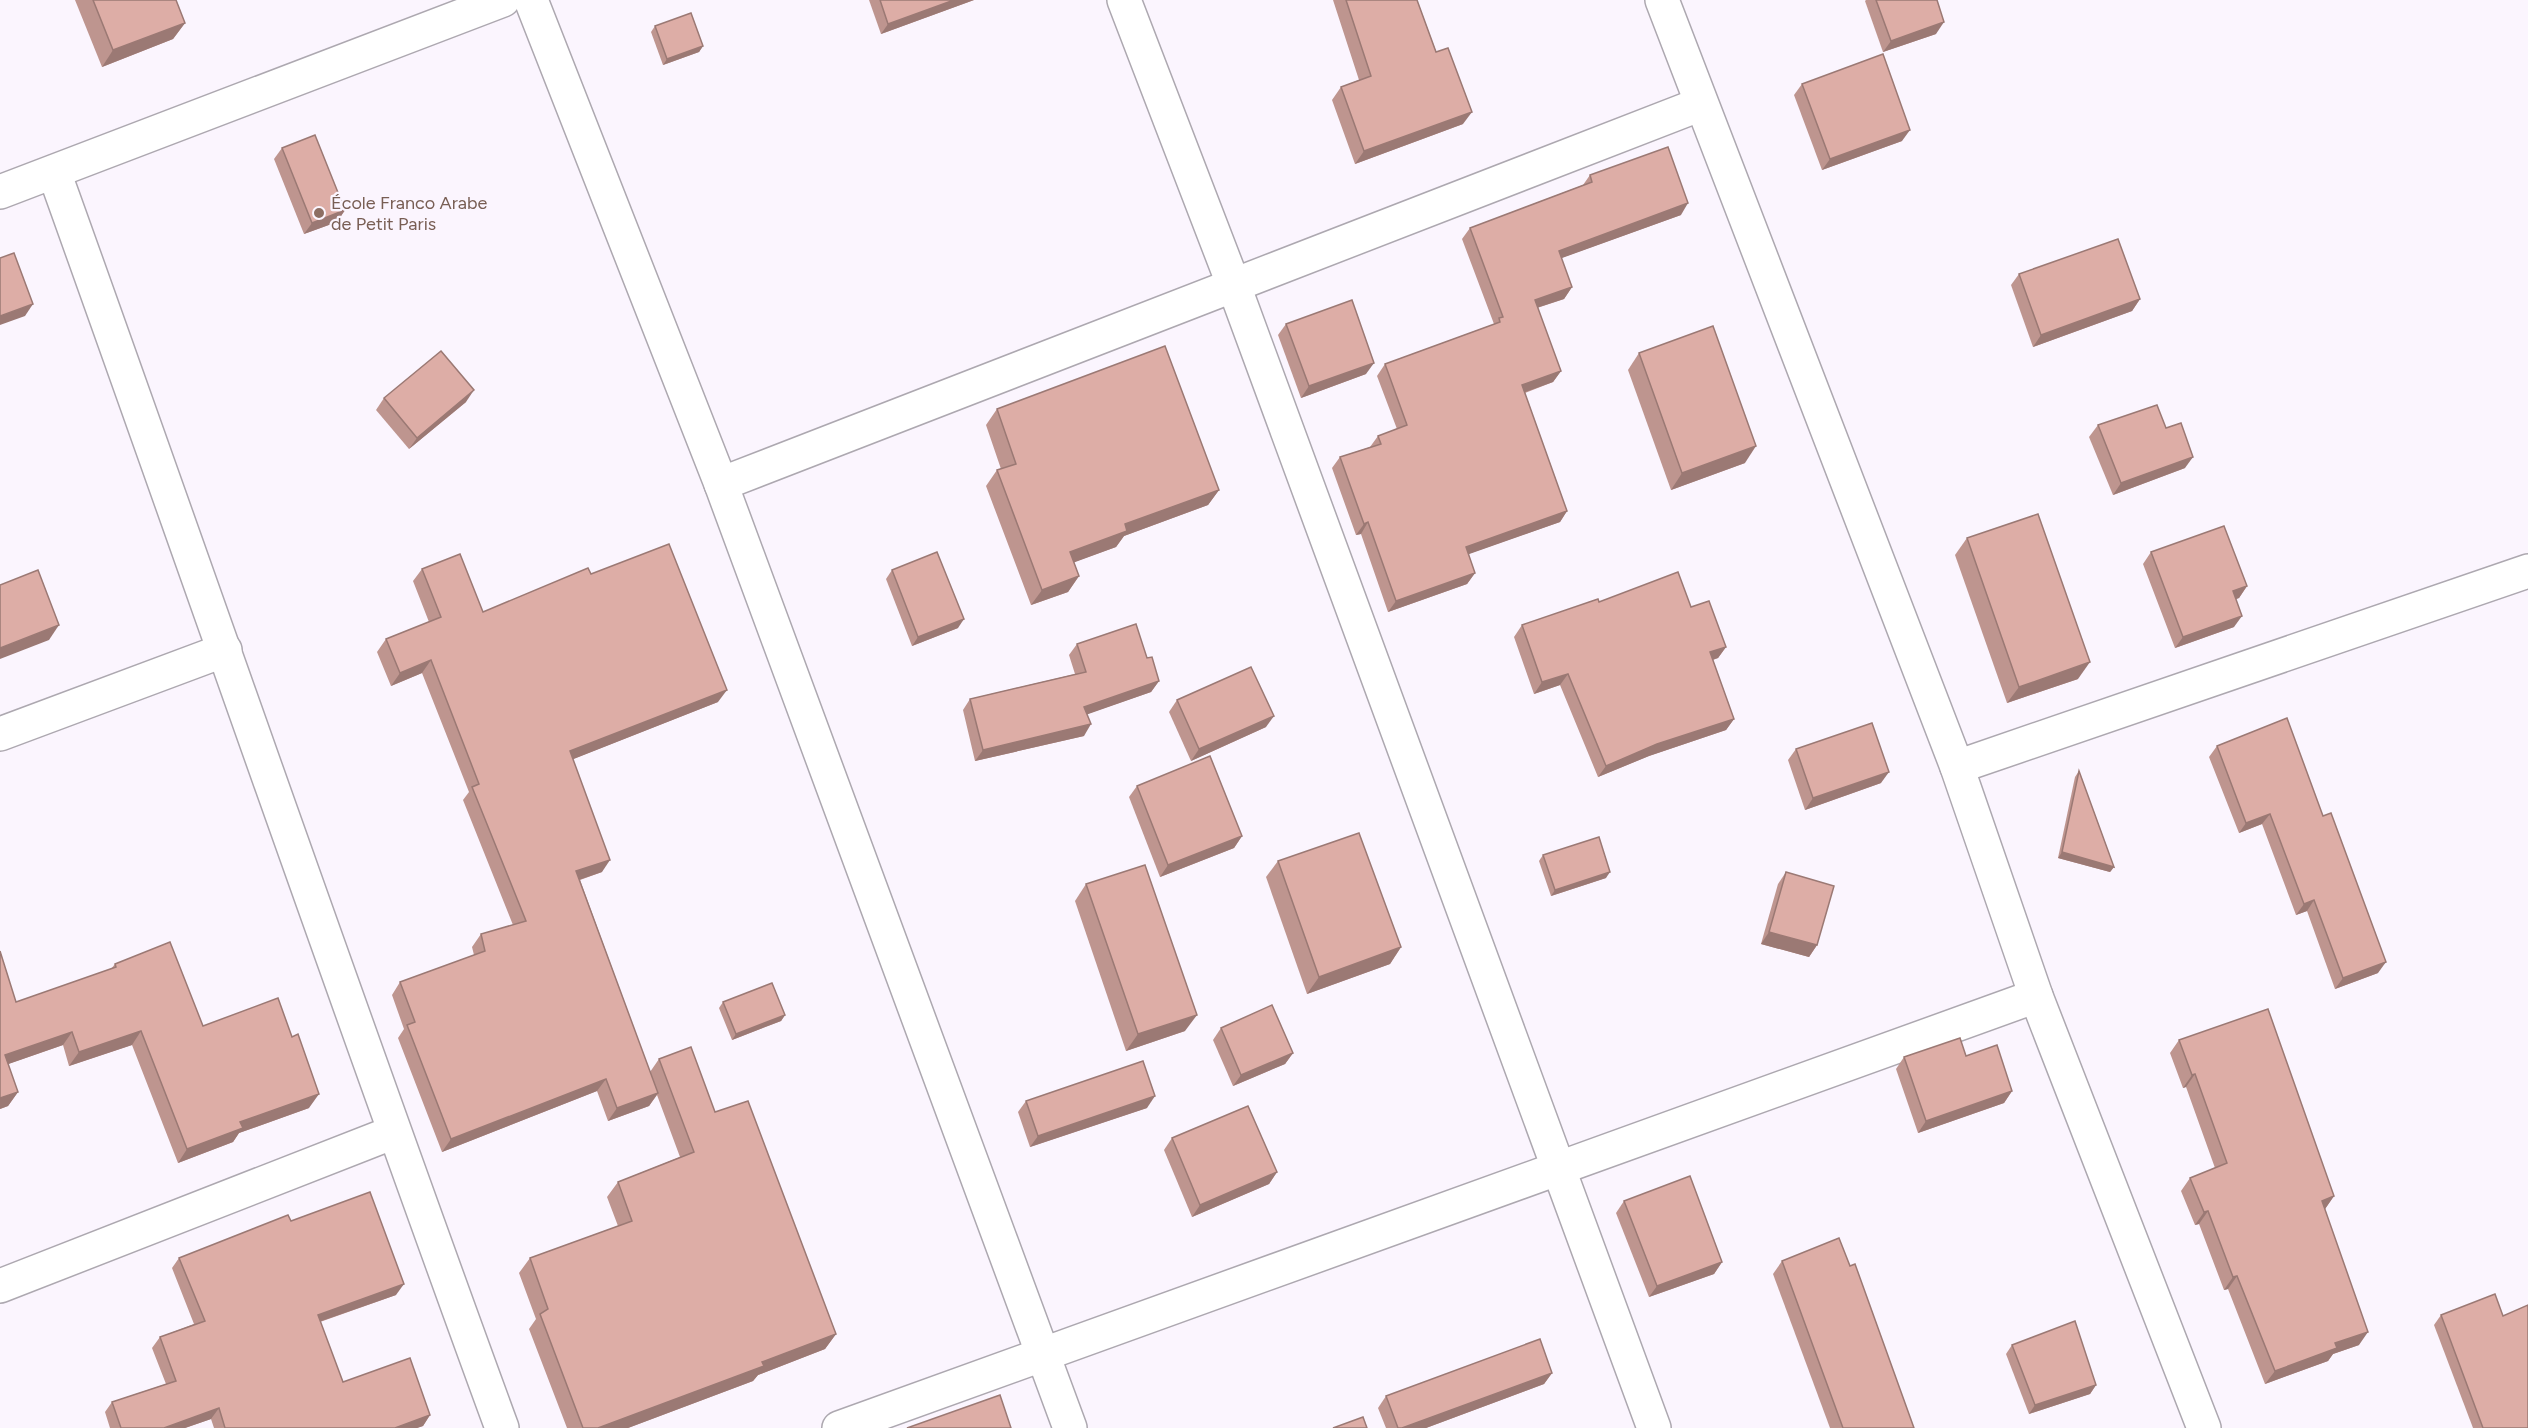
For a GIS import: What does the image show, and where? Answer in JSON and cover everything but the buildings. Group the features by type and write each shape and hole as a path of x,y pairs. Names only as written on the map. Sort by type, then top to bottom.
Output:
{"street":[{"path":"0,192 503,0"},
{"path":"531,0 721,484 1070,1428"},
{"path":"1124,0 1234,286 1654,1428"},
{"path":"1662,0 1957,767 2036,996 2204,1428"},
{"path":"721,484 1701,104"},
{"path":"54,172 394,1132 502,1428"},
{"path":"1957,767 2528,571"},
{"path":"0,734 225,650"},
{"path":"839,1428 2036,996"},
{"path":"0,1286 394,1132"}],"place":[{"name":"École Franco Arabe de Petit Paris","path":"319,213"}]}
